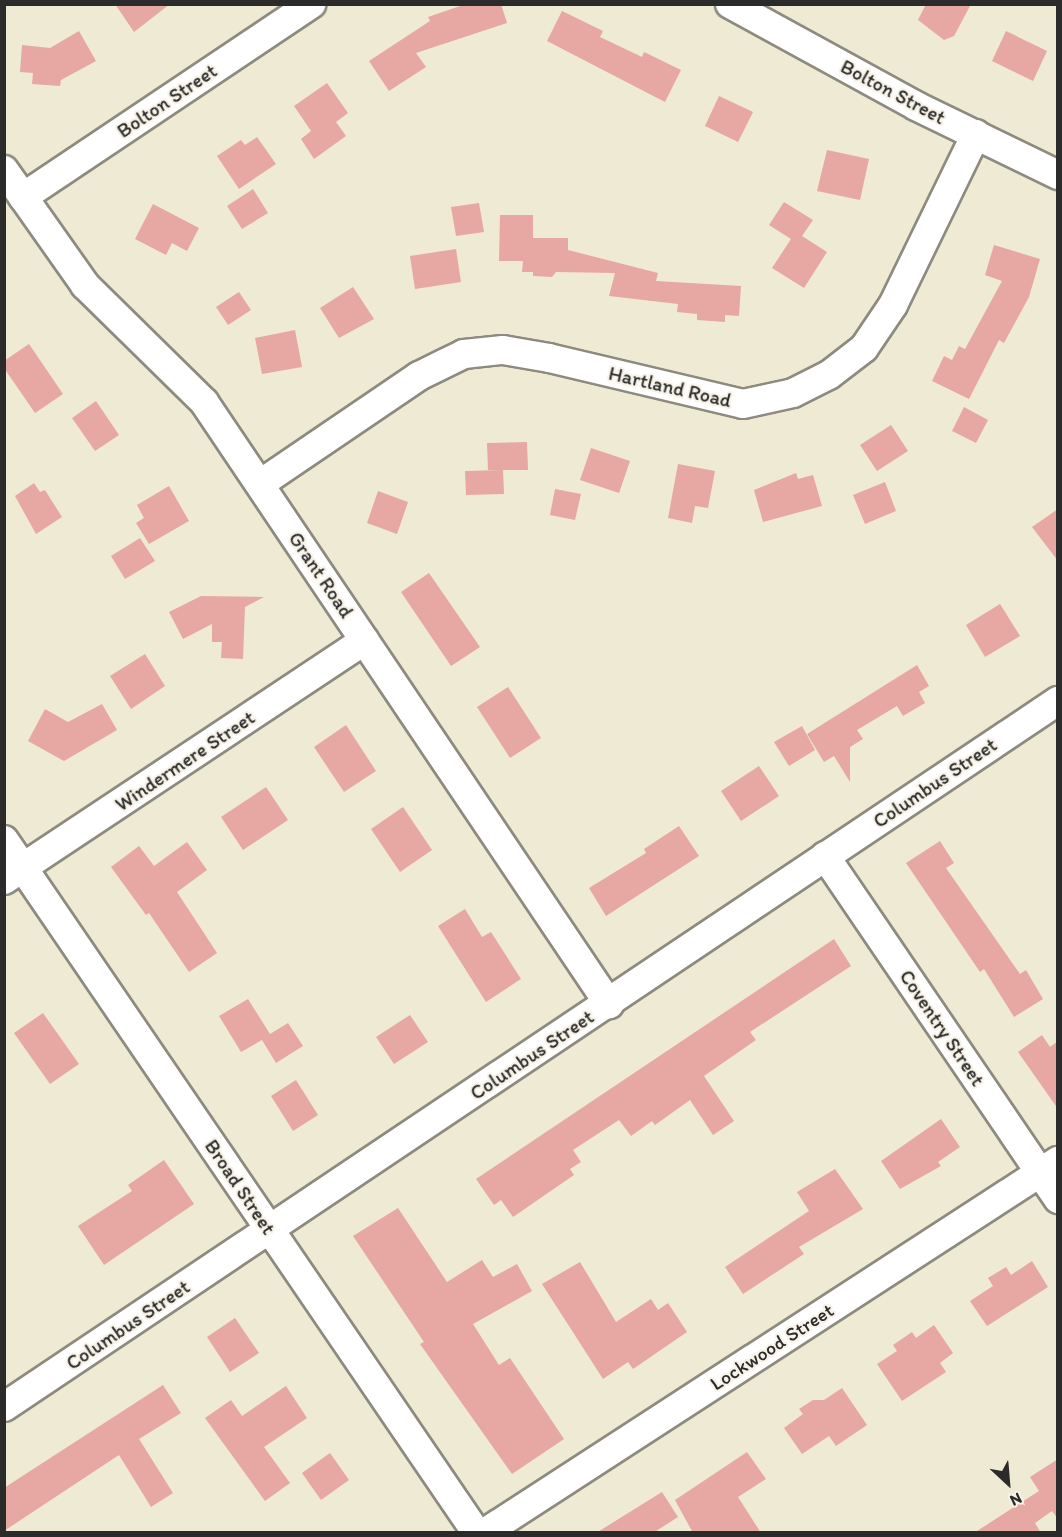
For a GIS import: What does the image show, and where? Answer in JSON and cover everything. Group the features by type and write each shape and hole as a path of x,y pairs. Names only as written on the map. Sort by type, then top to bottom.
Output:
{"street":[{"name":"Bolton Street","path":"23,197 311,4"},
{"name":"Bolton Street","path":"730,4 1058,175"},
{"name":"Hartland Road","path":"260,484 419,376 464,354 503,350 549,358 743,404 794,393 829,375 864,348 893,305 976,134"},
{"name":"Grant Road","path":"4,170 85,285 204,402 609,1004"},
{"name":"Windermere Street","path":"14,875 365,640"},
{"name":"Columbus Street","path":"4,1407 609,1004 825,856 1058,701"},
{"name":"Broad Street","path":"4,840 14,875 269,1231 476,1533"},
{"name":"Coventry Street","path":"825,856 1049,1167 1058,1200"},
{"name":"Lockwood Street","path":"486,1533 1049,1167"}],"building":[{"path":"115,4 170,4 134,32"},
{"path":"466,4 501,4 507,23 416,53 426,67 389,91 369,61 430,21 428,17"},
{"path":"926,4 971,4 954,36 944,40 918,20"},
{"path":"562,11 603,31 600,37 642,57 644,52 681,70 665,102 547,41"},
{"path":"79,31 96,61 61,80 60,86 32,84 33,73 20,72 22,45 50,48"},
{"path":"1006,31 1047,51 1033,81 992,61"},
{"path":"327,83 348,113 336,122 346,136 314,159 301,139 311,131 294,106"},
{"path":"719,96 753,112 738,142 705,126"},
{"path":"257,137 276,164 239,189 217,156 241,140 245,145"},
{"path":"827,150 869,159 860,200 817,191"},
{"path":"253,189 268,213 242,229 227,206"},
{"path":"784,202 813,220 802,236 827,252 804,288 772,268 791,239 769,225"},
{"path":"479,203 484,232 456,236 451,207"},
{"path":"153,204 199,228 187,251 172,243 166,255 135,239"},
{"path":"500,215 533,215 533,238 568,238 568,250 658,273 656,281 741,286 739,316 725,315 725,322 697,320 697,314 677,312 678,304 609,296 615,273 556,272 552,277 533,276 533,272 522,272 523,261 499,261"},
{"path":"994,245 1040,259 1029,297 1004,343 999,340 969,399 932,381 944,356 952,360 959,346 965,349 1002,281 985,275"},
{"path":"456,249 461,282 415,289 410,256"},
{"path":"353,287 374,319 339,338 320,308"},
{"path":"239,292 251,310 228,325 216,307"},
{"path":"295,330 302,367 262,374 255,338"},
{"path":"29,344 63,394 35,413 4,368 4,361"},
{"path":"96,401 119,435 95,451 72,418"},
{"path":"964,407 988,420 976,443 952,431"},
{"path":"891,425 908,451 877,471 860,445"},
{"path":"527,442 528,470 488,470 487,443"},
{"path":"591,448 630,461 619,493 580,480"},
{"path":"678,464 715,471 708,508 695,506 692,523 668,518"},
{"path":"503,470 504,494 466,495 465,471"},
{"path":"796,473 798,479 813,475 822,506 763,522 754,490"},
{"path":"885,482 896,511 865,524 853,495"},
{"path":"34,483 40,492 45,490 62,517 36,534 15,496"},
{"path":"169,486 189,521 149,544 136,523 144,518 137,505"},
{"path":"555,489 581,494 575,520 550,515"},
{"path":"378,491 408,502 397,534 367,523"},
{"path":"1058,509 1058,561 1032,527"},
{"path":"140,538 155,561 125,579 111,556"},
{"path":"429,573 480,647 451,666 401,592"},
{"path":"201,596 264,597 245,607 243,659 221,658 222,642 212,642 212,624 183,639 169,612"},
{"path":"1000,604 1020,636 985,657 966,625"},
{"path":"145,654 165,686 131,709 110,676"},
{"path":"917,665 929,686 919,692 925,703 903,716 897,706 857,730 863,739 850,747 850,782 834,756 824,762 807,734"},
{"path":"508,687 541,738 510,758 477,707"},
{"path":"102,704 117,730 64,761 28,741 45,709 68,722"},
{"path":"346,725 376,771 344,792 314,747"},
{"path":"802,726 815,750 789,766 774,742"},
{"path":"759,766 779,796 741,821 721,791"},
{"path":"266,787 288,820 243,850 221,817"},
{"path":"403,807 432,850 400,872 371,829"},
{"path":"679,826 699,856 606,916 589,888 646,853 644,849"},
{"path":"940,841 954,863 946,868 1020,974 1026,970 1043,999 1014,1017 984,969 980,972 906,863"},
{"path":"187,842 207,870 177,892 217,953 189,972 149,913 146,915 111,867 139,846 154,866"},
{"path":"465,909 482,937 491,932 521,979 486,1002 438,926"},
{"path":"834,939 851,966 750,1032 756,1040 704,1076 734,1121 713,1135 690,1100 655,1125 652,1121 631,1136 619,1120 573,1150 581,1162 570,1169 574,1175 513,1217 501,1200 494,1205 476,1179"},
{"path":"248,999 270,1034 288,1023 303,1046 276,1063 262,1040 241,1052 219,1016"},
{"path":"43,1013 79,1064 50,1084 14,1033"},
{"path":"410,1015 428,1042 394,1064 376,1037"},
{"path":"1042,1035 1050,1047 1058,1041 1058,1109 1018,1052"},
{"path":"296,1080 318,1115 293,1131 271,1096"},
{"path":"941,1119 960,1147 938,1162 941,1166 900,1189 881,1161"},
{"path":"164,1160 194,1204 104,1265 78,1226 132,1191 128,1185"},
{"path":"835,1169 863,1209 799,1247 804,1254 743,1294 725,1267 809,1211 797,1192"},
{"path":"398,1208 447,1282 482,1260 493,1277 517,1264 532,1291 473,1324 499,1365 510,1358 564,1439 512,1474 420,1344 424,1342 353,1236"},
{"path":"1032,1261 1048,1287 987,1326 970,1301 993,1286 988,1278 1006,1267 1011,1275"},
{"path":"580,1262 616,1322 651,1299 658,1310 668,1303 687,1332 633,1369 628,1362 603,1379 542,1284"},
{"path":"235,1318 259,1353 230,1372 207,1337"},
{"path":"934,1325 953,1353 940,1363 946,1372 902,1401 877,1364 897,1351 893,1345 912,1332 916,1338"},
{"path":"163,1385 181,1413 139,1439 173,1493 151,1507 119,1455 4,1531 4,1488"},
{"path":"286,1386 307,1418 264,1447 290,1483 265,1501 205,1418 231,1400 242,1416"},
{"path":"842,1388 867,1425 836,1446 829,1436 802,1454 784,1428 803,1414 799,1409 813,1400 824,1400"},
{"path":"747,1452 766,1479 738,1497 761,1533 693,1533 675,1500"},
{"path":"330,1453 349,1480 321,1500 302,1473"},
{"path":"1058,1459 1058,1519 1052,1511 1035,1523 1041,1533 974,1533 1039,1491 1030,1477"},
{"path":"662,1492 678,1517 653,1533 596,1533"}]}
